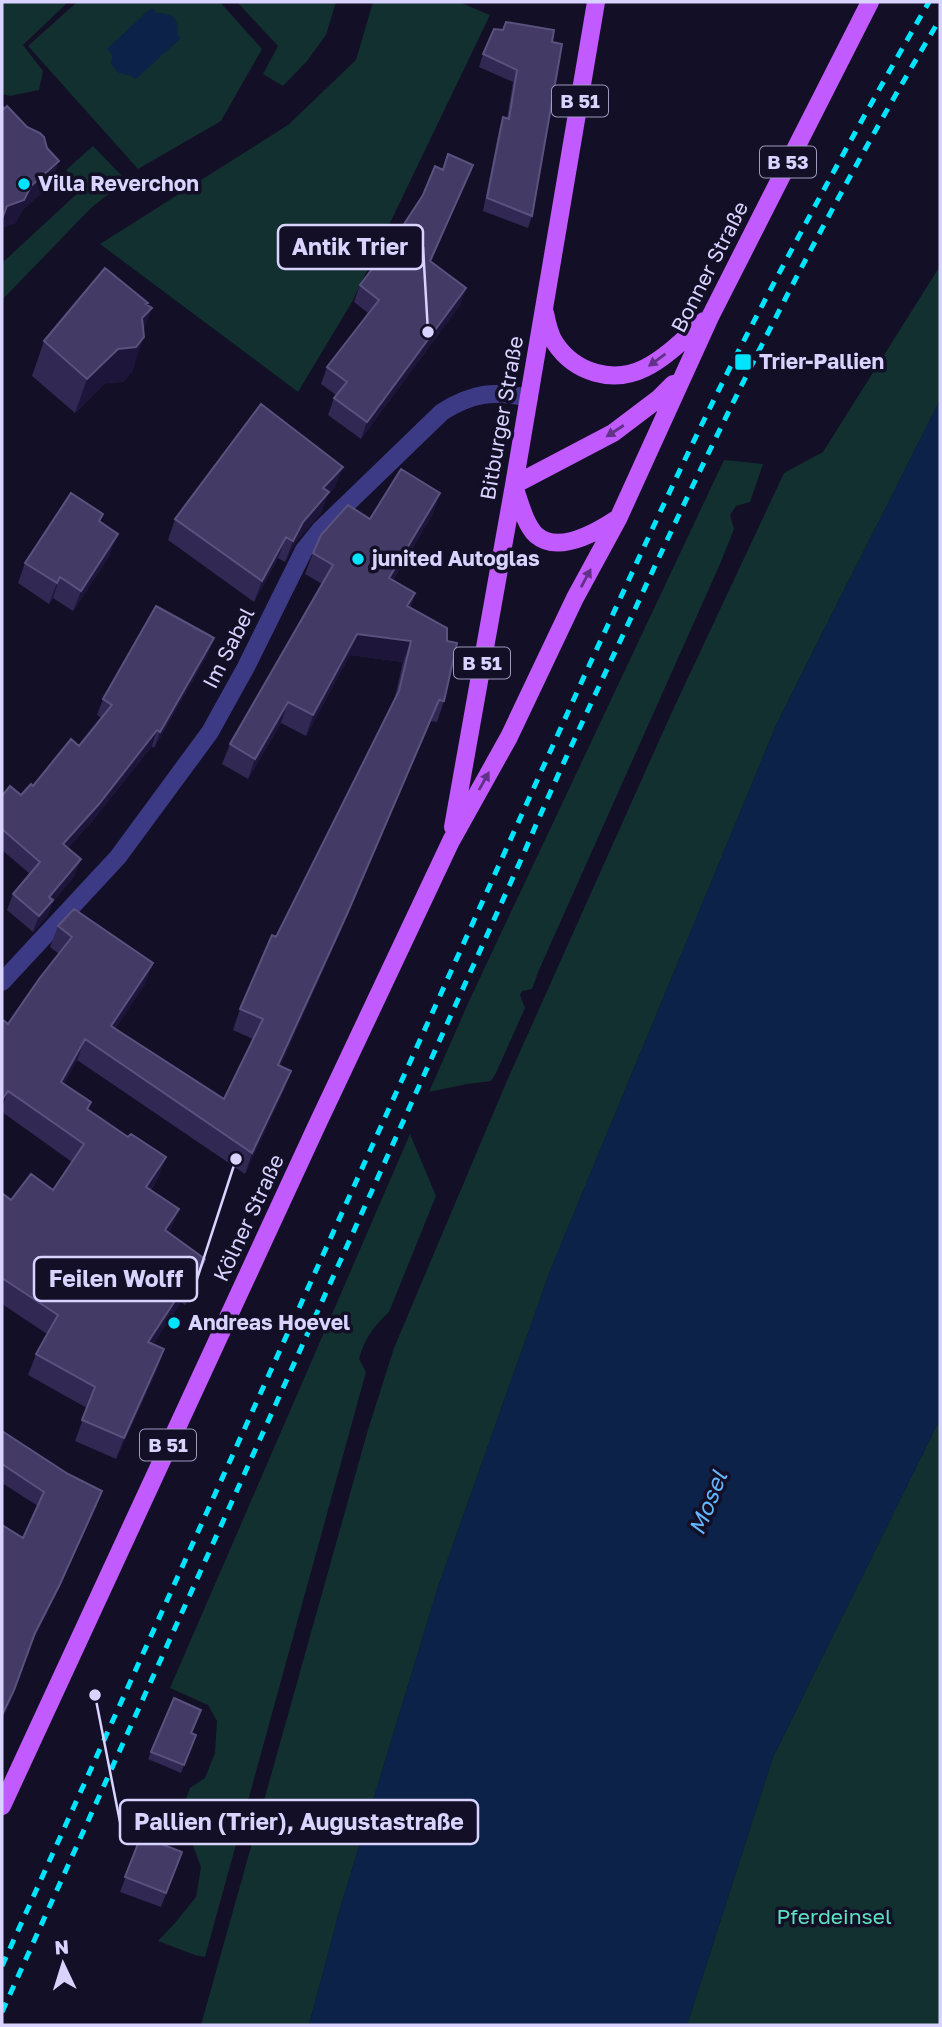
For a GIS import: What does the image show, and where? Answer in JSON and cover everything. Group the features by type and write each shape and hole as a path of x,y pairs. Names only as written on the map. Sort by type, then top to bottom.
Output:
{"main road":[{"name":"Bitburger Straße","path":"451,841 596,2"},
{"name":"Bonner Straße","path":"451,841 509,737 575,598 618,519 684,370 867,4"},
{"path":"544,309 556,344 569,358 594,373 608,375 628,374 650,365 710,317"},
{"path":"618,519 583,537 565,542 548,541 538,536 530,527 514,485 613,433 658,399 684,370"},
{"name":"Kölner Straße","path":"2,1806 451,841"}],"street":[{"name":"Im Sabel","path":"2,982 118,857 211,732 304,550 320,530 432,422 454,405 482,394 513,394 529,398"}],"green space":[{"path":"2,2 66,4 23,45 43,71 39,90 10,96 2,94"},
{"path":"77,2 220,2 262,49 221,121 138,169 28,46"},
{"path":"237,2 336,2 326,35 307,61 283,86 263,74 278,46"},
{"path":"373,2 459,2 490,15 352,302 298,392 100,244 288,125 356,60"},
{"path":"93,146 126,180 91,208 2,300 2,263 82,189 66,170"},
{"path":"940,266 940,400 778,721 550,1271 438,1587 340,1909 309,2025 201,2025 367,1433 394,1348 506,1083 671,714 784,473 823,452"},
{"path":"724,460 763,464 750,502 736,506 730,515 734,529 720,564 532,989 522,991 520,995 525,1008 496,1073 491,1081 429,1092 470,999"},
{"path":"410,1134 436,1196 389,1312 370,1333 361,1352 359,1359 366,1372 205,1957 195,1955 158,1941 196,1897 201,1867 181,1813 190,1788 205,1778 215,1753 217,1721 208,1705 170,1688"},
{"name":"Pferdeinsel","path":"940,1419 940,2025 687,2025 773,1757"}],"water":[{"path":"151,8 157,13 174,18 177,34 181,38 136,79 117,71 111,63 113,55 107,49"},
{"name":"Mosel","path":"940,400 940,1419 773,1757 687,2025 309,2025 340,1909 438,1587 550,1271 778,721"}],"building":[{"path":"506,22 554,30 552,42 562,44 532,216 487,198 503,117 509,119 517,70 483,54 494,29 503,30"},
{"path":"2,106 4,109 7,106 27,127 40,133 47,148 59,161 31,186 24,200 7,206 2,219"},
{"path":"448,154 473,165 430,261 466,288 367,422 334,398 347,382 327,367 379,300 360,285 423,195 435,166 443,170"},
{"path":"105,268 152,308 142,318 144,337 136,347 118,349 87,379 44,341"},
{"path":"261,404 343,467 323,488 329,492 303,522 293,541 286,537 262,581 175,519"},
{"path":"401,469 440,493 389,578 415,593 407,606 447,628 447,641 457,643 444,701 439,700 347,914 278,1065 291,1071 252,1153 85,1039 61,1082 91,1102 87,1109 128,1137 131,1134 166,1157 146,1187 179,1209 165,1230 205,1259 193,1285 188,1281 148,1342 164,1349 124,1438 82,1420 95,1387 36,1354 58,1315 2,1278 2,1193 11,1200 31,1174 53,1190 84,1144 8,1091 2,1100 2,1022 3,1020 8,1024 72,937 58,926 74,909 153,963 111,1026 224,1099 263,1019 240,1009 272,935 276,937 399,691 411,641 357,634 313,715 288,702 255,759 230,744 333,565 313,553 321,535 348,505 370,519"},
{"path":"71,493 103,514 99,521 118,534 81,591 60,577 57,583 25,563"},
{"path":"156,606 214,638 160,732 157,730 99,804 63,844 81,859 49,897 53,900 39,916 13,894 40,862 2,829 2,796 10,786 21,795 31,784 33,786 71,739 79,746 112,705 103,699"},
{"path":"2,1431 68,1474 102,1491 35,1633 2,1715 2,1525 23,1538 44,1492 2,1464"},
{"path":"174,1698 201,1710 191,1733 196,1735 184,1765 151,1752"},
{"path":"141,1836 182,1852 166,1893 125,1877"}],"railway":[{"path":"2,1966 680,469 785,262 929,2"},
{"path":"2,2012 565,760 671,532 818,235 940,19"}],"place":[{"name":"Villa Reverchon","path":"24,184"},
{"name":"Antik Trier","path":"428,332"},
{"name":"Trier-Pallien","path":"743,362"},
{"name":"junited Autoglas","path":"358,559"},
{"name":"Feilen Wolff","path":"236,1159"},
{"name":"Andreas Hoevel","path":"174,1323"},
{"name":"Pallien (Trier), Augustastraße","path":"95,1695"}]}
